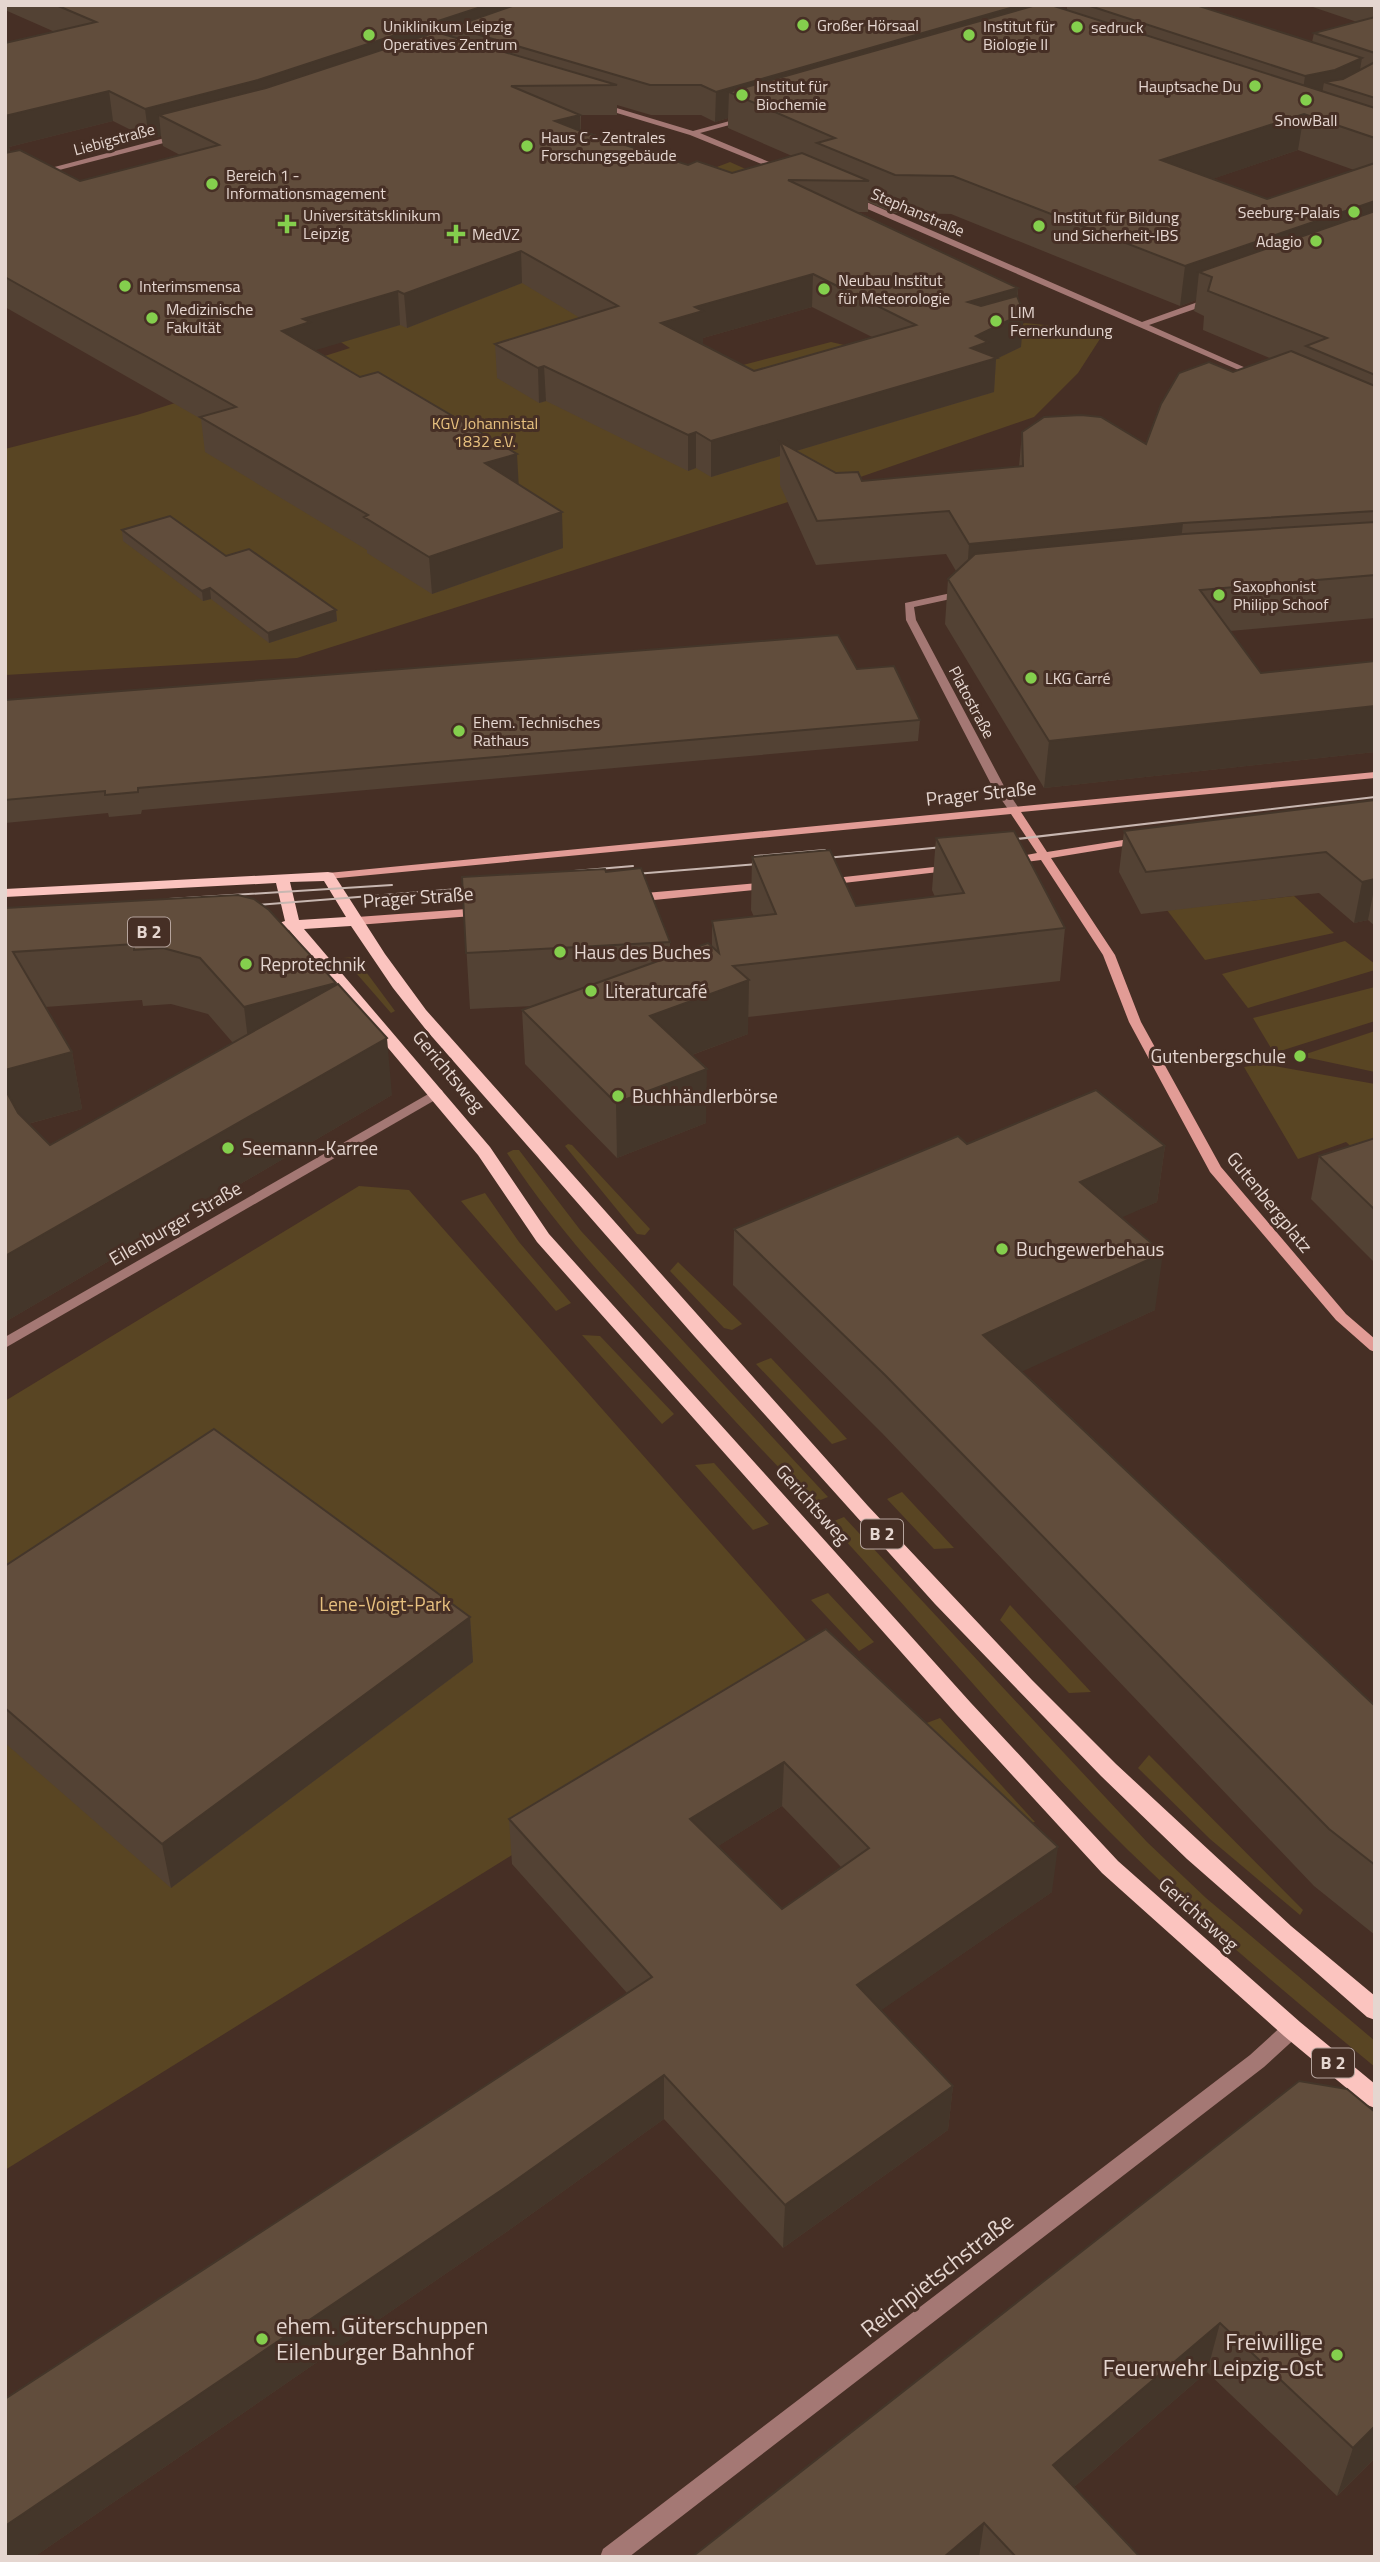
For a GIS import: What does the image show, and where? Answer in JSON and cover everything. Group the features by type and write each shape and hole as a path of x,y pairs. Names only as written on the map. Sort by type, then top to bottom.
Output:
{"main road":[{"name":"Prager Straße","path":"5,893 328,876 1375,775"},
{"name":"Gutenbergplatz","path":"1014,810 1108,956 1135,1022 1215,1169 1341,1317 1375,1347"},
{"path":"996,863 1157,838"},
{"path":"810,883 959,867"},
{"name":"B 2","path":"328,876 357,921"},
{"name":"B 2","path":"282,879 293,925"},
{"path":"624,899 784,885"},
{"name":"Prager Straße","path":"270,926 493,911"},
{"name":"Gerichtsweg","path":"357,921 410,1001 588,1206 871,1522 1021,1682 1155,1818 1321,1966 1375,2010"},
{"name":"Gerichtsweg","path":"293,925 484,1151 543,1238 964,1709 1110,1867 1292,2029 1375,2098"}],"street":[{"path":"590,102 692,133 794,175"},
{"path":"692,133 757,115"},
{"name":"Liebigstraße","path":"5,181 188,134"},
{"name":"Stephanstraße","path":"842,195 1274,382"},
{"path":"1143,324 1226,295"},
{"name":"Platostraße","path":"976,592 909,605 911,620 998,786 1014,810"},
{"name":"Eilenburger Straße","path":"5,1343 437,1093"},
{"name":"Reichpietschstraße","path":"611,2557 1257,2061 1292,2029"}],"green space":[{"name":"KGV Johannistal 1832 e.V.","path":"730,162 845,214 602,323 701,376 831,342 853,347 751,403 1025,323 1105,331 1078,373 1034,417 788,502 297,658 5,675 5,449 137,415 350,348 303,318 438,273"},
{"path":"1294,896 1334,933 1205,960 1167,910"},
{"path":"1345,941 1375,964 1375,970 1248,1008 1222,974"},
{"path":"355,957 395,1011 391,1013 343,958"},
{"path":"1375,987 1375,1021 1274,1053 1253,1018"},
{"path":"1375,1031 1375,1072 1300,1056"},
{"path":"1263,1064 1375,1084 1375,1145 1357,1152 1346,1142 1298,1159 1244,1067"},
{"path":"572,1145 650,1229 645,1235 637,1234 565,1146"},
{"path":"519,1150 581,1231 828,1497 813,1503 642,1320 542,1203 507,1153"},
{"name":"Lene-Voigt-Park","path":"359,1186 409,1190 827,1664 546,1834 5,2170 5,1401"},
{"path":"485,1193 519,1242 571,1303 556,1311 461,1201"},
{"path":"678,1262 742,1324 732,1330 724,1328 670,1271"},
{"path":"582,1335 600,1336 674,1414 662,1424"},
{"path":"771,1358 847,1439 832,1444 756,1364"},
{"path":"714,1463 769,1524 753,1530 695,1465"},
{"path":"902,1492 954,1548 934,1549 887,1499"},
{"path":"844,1517 1147,1842 1206,1898 1375,2041 1375,2067 1219,1935 1090,1811 829,1523"},
{"path":"828,1593 874,1642 859,1651 811,1600"},
{"path":"1010,1605 1091,1692 1069,1693 1000,1620"},
{"path":"940,1718 1035,1822 1025,1824 924,1724"},
{"path":"1149,1755 1303,1910 1300,1915 1210,1839 1138,1768"}],"building":[{"path":"56,5 487,5 258,80 145,109 109,91 5,116 5,43 96,22"},
{"path":"515,5 1021,5 716,92 701,85 650,85 452,27"},
{"path":"1036,5 1051,5 1375,108 1375,138 1304,114 1161,160 1267,199 1375,163 1375,201 1185,266 953,176 895,175 817,143 835,138 729,92"},
{"path":"1087,5 1196,5 1362,58 1335,70 1305,76"},
{"path":"1375,17 1375,53 1314,33"},
{"path":"436,32 617,85 511,86 580,115 555,121 688,165 697,161 732,173 802,153 869,181 788,180 1018,288 968,302 981,306 1017,296 1024,313 976,336 988,342 971,348 997,358 711,441 696,432 688,435 544,366 538,368 495,344 618,306 521,251 404,294 398,291 303,319 310,322 282,331 360,377 378,372 517,454 485,463 562,512 429,557 364,517 368,515 200,417 236,407 5,277 5,153 20,150 80,181 219,145 159,115 266,88","holes":["813,274 916,325 754,371 661,323 703,311 695,307"]},
{"path":"1375,62 1375,98 1324,82 1343,79"},
{"path":"1375,211 1375,375 1306,346 1327,338 1208,291 1212,277 1199,272"},
{"path":"1291,351 1375,386 1375,511 1183,523 969,544 949,511 817,521 780,442 836,473 858,472 862,481 1023,466 1022,432 1044,417 1101,417 1146,444 1161,404 1179,373 1209,362 1233,372"},
{"path":"170,516 226,556 249,549 336,610 268,633 210,588 202,591 122,530"},
{"path":"1375,522 1375,575 1200,590 1261,673 1375,661 1375,706 1049,741 948,579 975,554 1184,534"},
{"name":"Ehem. Technisches Rathaus","path":"838,635 857,669 894,666 920,720 138,788 138,792 105,795 105,791 5,800 5,700"},
{"path":"1375,800 1375,879 1362,882 1326,852 1146,872 1124,831"},
{"path":"1014,831 1065,928 733,966 749,980 650,1016 707,1069 616,1103 522,1010 708,943 719,953 712,921 776,914 752,857 830,850 856,906 964,893 936,838"},
{"path":"641,868 670,942 466,953 462,877 605,869 606,872"},
{"path":"238,895 254,899 269,910 336,983 244,1007 200,958 163,948 134,950 134,944 13,952 72,1052 5,1070 5,908"},
{"path":"338,984 387,1038 5,1256 5,1089 18,1113 50,1145"},
{"path":"1096,1090 1165,1146 1080,1182 1163,1253 983,1335 1375,1706 1375,1865 1329,1829 885,1375 734,1229 958,1136 967,1144"},
{"path":"1375,1138 1375,1210 1319,1156"},
{"path":"214,1429 470,1617 162,1844 5,1708 5,1566"},
{"path":"826,1629 1058,1847 857,1985 953,2086 785,2205 664,2075 509,2185 5,2526 5,2399 652,1977 509,1819","holes":["784,1762 869,1848 782,1909 690,1819"]},
{"path":"1299,2081 1347,2089 1375,2112 1375,2426 1353,2448 1220,2323 1053,2465 1140,2557 1016,2557 984,2523 944,2557 692,2557"}],"tram line":[{"path":"1000,841 1375,797"},
{"path":"815,859 954,846"},
{"path":"755,856 825,850"},
{"path":"623,875 770,863"},
{"path":"574,871 633,866"},
{"path":"169,899 392,885"},
{"path":"243,906 484,887"}],"place":[{"name":"Großer Hörsaal","path":"803,25"},
{"name":"sedruck","path":"1077,27"},
{"name":"Uniklinikum Leipzig Operatives Zentrum","path":"369,35"},
{"name":"Institut für Biologie II","path":"969,35"},
{"name":"Hauptsache Du","path":"1255,86"},
{"name":"Institut für Biochemie","path":"742,95"},
{"name":"SnowBall","path":"1306,100"},
{"name":"Haus C - Zentrales Forschungsgebäude","path":"527,146"},
{"name":"Bereich 1 - Informationsmagement","path":"212,184"},
{"name":"Seeburg-Palais","path":"1354,212"},
{"name":"Universitätsklinikum Leipzig","path":"287,224"},
{"name":"Institut für Bildung und Sicherheit-IBS","path":"1039,226"},
{"name":"MedVZ","path":"456,234"},
{"name":"Adagio","path":"1316,241"},
{"name":"Interimsmensa","path":"125,286"},
{"name":"Neubau Institut für Meteorologie","path":"824,289"},
{"name":"Medizinische Fakultät","path":"152,318"},
{"name":"LIM Fernerkundung","path":"996,321"},
{"name":"Saxophonist Philipp Schoof","path":"1219,595"},
{"name":"LKG Carré","path":"1031,678"},
{"name":"Ehem. Technisches Rathaus","path":"459,731"},
{"name":"Haus des Buches","path":"560,952"},
{"name":"Reprotechnik","path":"246,964"},
{"name":"Literaturcafé","path":"591,991"},
{"name":"Gutenbergschule","path":"1300,1056"},
{"name":"Buchhändlerbörse","path":"618,1096"},
{"name":"Seemann-Karree","path":"228,1148"},
{"name":"Buchgewerbehaus","path":"1002,1249"},
{"name":"ehem. Güterschuppen Eilenburger Bahnhof","path":"262,2339"},
{"name":"Freiwillige Feuerwehr Leipzig-Ost","path":"1337,2355"}]}
